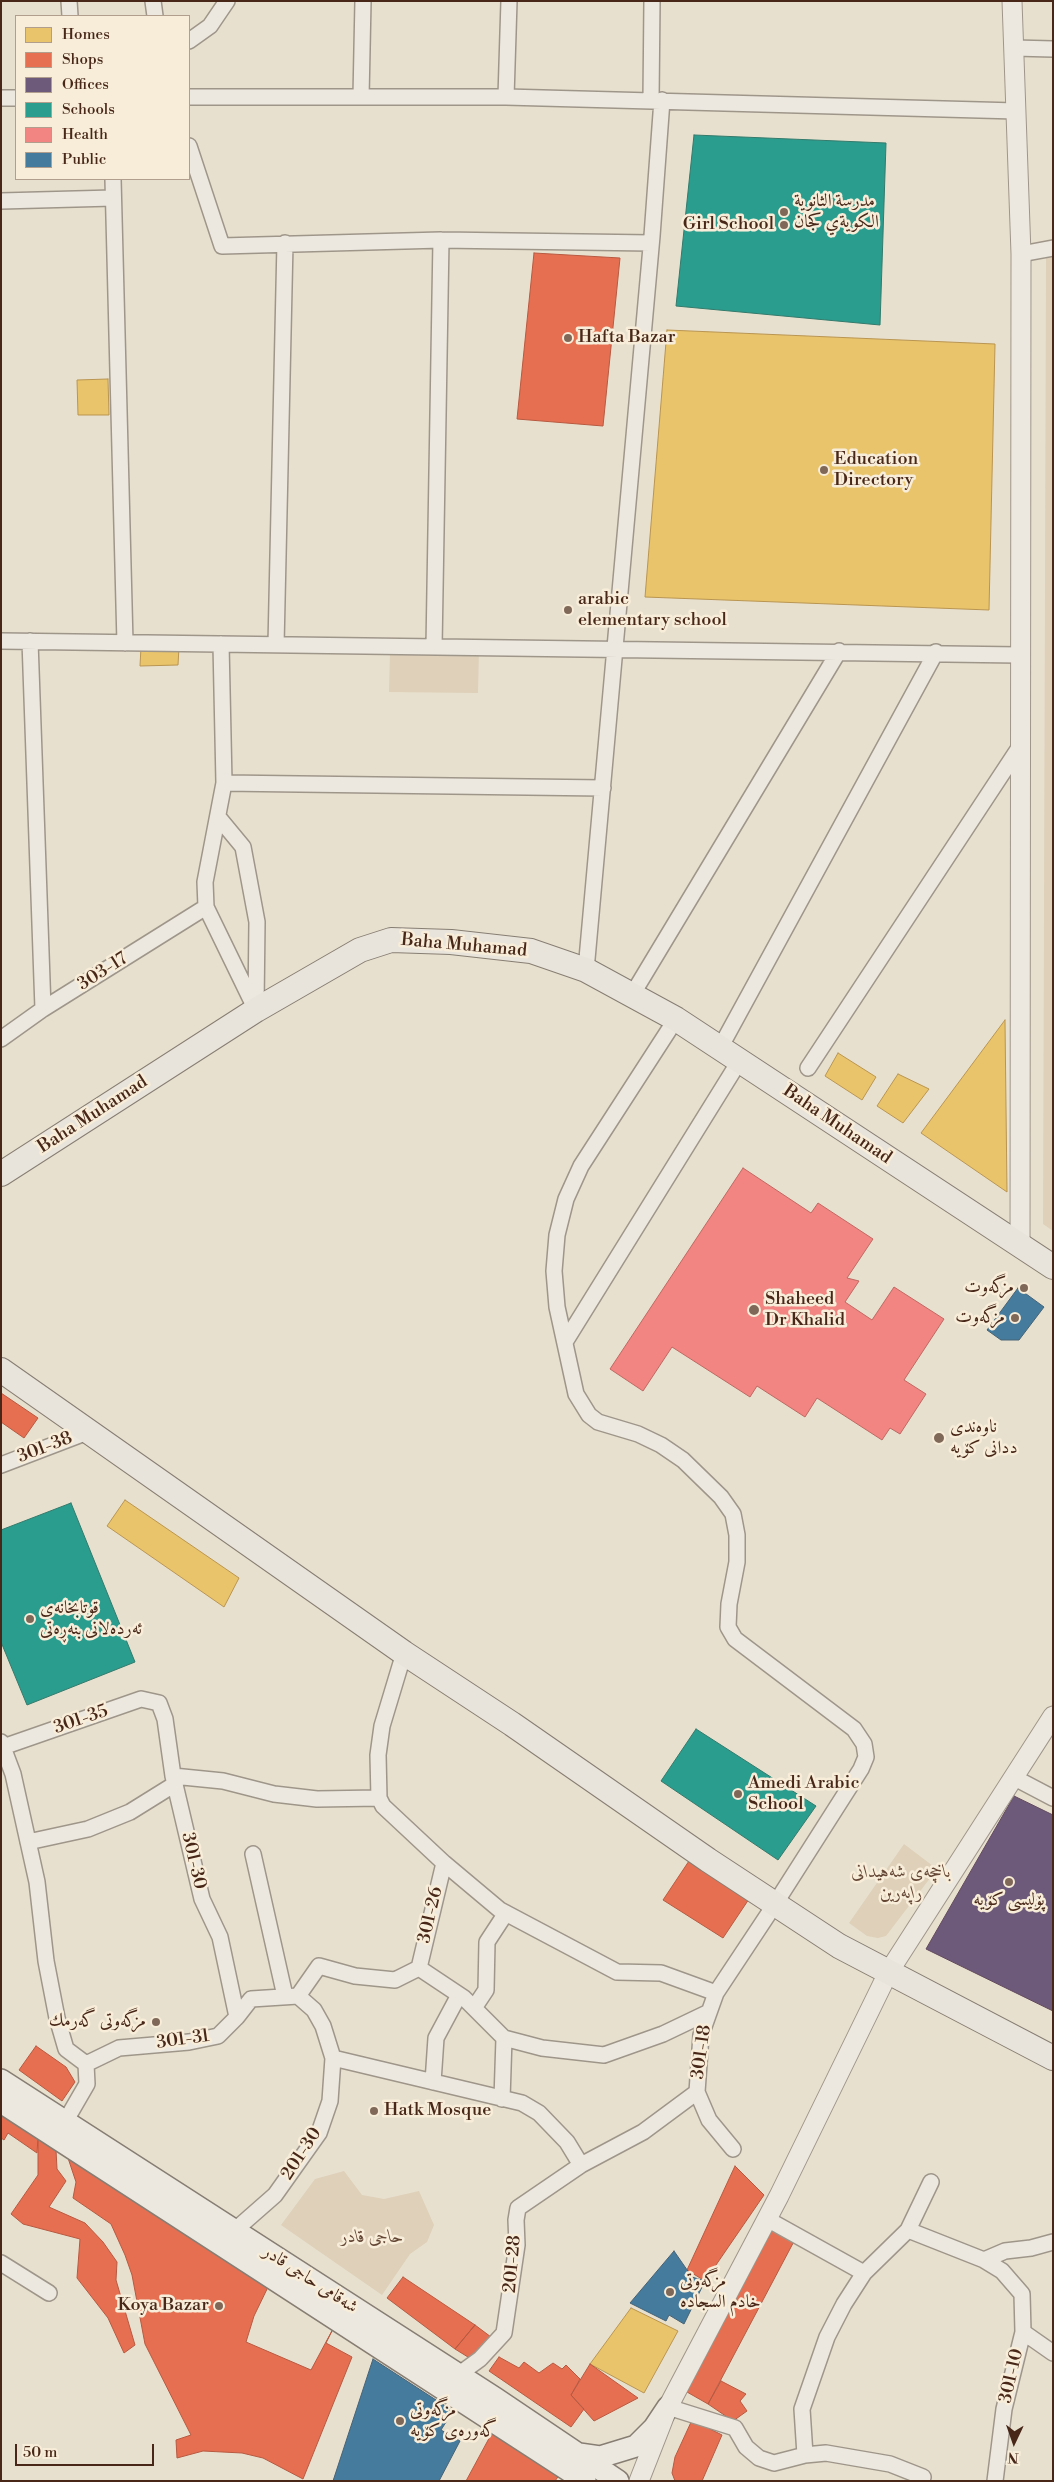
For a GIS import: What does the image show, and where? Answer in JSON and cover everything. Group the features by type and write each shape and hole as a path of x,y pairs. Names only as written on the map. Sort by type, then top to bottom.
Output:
{"main road":[{"name":"Baha Muhamad","path":"1,1174 256,1010 360,950 391,940 414,940 531,951 586,970 676,1019 1053,1267"},
{"path":"1,1370 404,1654 512,1724 708,1860 839,1946 1053,2058"},
{"name":"شەقامی حاجی قادر","path":"1,2080 458,2375 572,2467 585,2481"},
{"name":"شەقامی حاجی قادر","path":"1,2102 572,2467 618,2481"},
{"path":"572,2467 636,2446 654,2428 668,2406"}],"street":[{"path":"69,1 70,15"},
{"path":"153,1 156,15"},
{"path":"190,40 210,26 227,1"},
{"path":"361,97 363,1"},
{"path":"506,97 509,1"},
{"path":"586,970 652,243 656,100 652,1"},
{"path":"1012,1 1021,254 1019,655 1020,1247"},
{"path":"1014,48 1053,49"},
{"path":"190,97 506,97 1016,112"},
{"path":"1,98 15,98"},
{"path":"190,149 222,246 440,240 652,243"},
{"path":"113,180 125,643"},
{"path":"1,201 113,198"},
{"path":"434,647 440,240"},
{"path":"276,645 285,243"},
{"path":"1021,254 1053,248"},
{"path":"1,641 936,652 1019,655"},
{"path":"30,642 43,1009"},
{"path":"221,644 224,783 219,818 205,882 206,907 256,1010"},
{"path":"632,995 839,651"},
{"path":"565,1342 730,1054 936,652"},
{"path":"808,1068 1020,748"},
{"path":"224,783 603,788"},
{"path":"219,818 243,847 257,922 256,1010"},
{"name":"303-17","path":"1,1039 43,1009 206,907"},
{"name":"301-18","path":"676,1019 582,1166 566,1199 557,1235 554,1271 557,1307 576,1394 588,1414 610,1426 646,1438 683,1460 721,1497 733,1514 737,1535 737,1562 729,1604 728,1627 735,1639 854,1729 864,1744 866,1757 861,1769 776,1904 716,1993 700,2035 697,2092 709,2120 734,2149"},
{"name":"301-38","path":"1,1465 90,1432"},
{"path":"404,1654 382,1726 378,1755 380,1798 383,1806 444,1863 506,1913 617,1972 661,1973 716,1993"},
{"name":"301-35","path":"2,1744 141,1700 159,1703"},
{"name":"301-30","path":"159,1703 164,1719 174,1780 202,1898 220,1937 237,2017"},
{"path":"638,2481 668,2406 767,2219 888,1973 1053,1716"},
{"path":"2,1744 13,1774 37,1882 46,1961 57,2018 66,2049 86,2064 87,2084 66,2122"},
{"path":"1013,1777 1053,1798"},
{"path":"28,1842 97,1826 130,1812 174,1780 223,1781 274,1794 317,1799 380,1798"},
{"path":"253,1854 292,1996 314,2010 323,2026 333,2058 522,2103 539,2113 568,2142 581,2164"},
{"name":"301-26","path":"419,1968 444,1863"},
{"path":"474,2008 486,1990 487,1942 506,1913"},
{"path":"292,1996 319,1966 355,1976 395,1980 419,1968 459,1995 504,2038 542,2048 604,2055 663,2034 709,2012"},
{"path":"433,2082 436,2038 459,1995"},
{"name":"301-31","path":"86,2064 119,2048 189,2042 218,2036 237,2017 251,1999 292,1996"},
{"path":"502,2099 504,2038"},
{"name":"201-30","path":"234,2232 275,2195 320,2133 330,2101 333,2058"},
{"name":"201-28","path":"458,2375 480,2359 504,2333 517,2245 516,2220 518,2208 581,2164 643,2132 697,2092"},
{"path":"805,2455 802,2409 827,2337 844,2304 864,2273 908,2230 931,2182"},
{"path":"767,2219 864,2273"},
{"name":"301-10","path":"908,2230 984,2260 1002,2271 1022,2294 1023,2332 1004,2409 994,2481"},
{"path":"984,2260 1005,2251 1031,2248 1053,2242"},
{"path":"1,2263 50,2293"},
{"path":"1023,2332 1053,2353"},
{"path":"668,2406 735,2428 746,2447 759,2458 774,2462 805,2455 826,2453 890,2464 923,2478"}],"green space":[{"path":"1053,254 1053,1231 1043,1224 1046,255"},
{"path":"479,649 478,693 389,692 390,651"},
{"name":"باخچه‌ی شه‌هیدانی راپه‌رین","path":"904,1844 937,1869 886,1936 878,1938 867,1936 849,1923"},
{"name":"حاجی قادر","path":"344,2171 362,2195 384,2199 419,2191 434,2225 427,2242 410,2254 382,2295 281,2225 315,2179"}],"building: Homes":[{"name":"Education Directory","path":"667,330 995,344 989,610 645,597"},
{"path":"108,379 109,415 78,415 77,380"},
{"path":"141,647 179,647 178,665 140,666"},
{"path":"1005,1020 1007,1192 921,1133"},
{"path":"838,1053 876,1077 862,1100 825,1076"},
{"path":"898,1074 929,1089 903,1123 877,1106"},
{"path":"125,1500 239,1578 224,1607 107,1526"},
{"path":"631,2308 678,2331 644,2393 590,2364"}],"building: Shops":[{"name":"Hafta Bazar","path":"534,253 620,258 603,426 517,419"},
{"path":"1,1393 38,1418 24,1438 1,1422"},
{"path":"689,1861 749,1899 723,1938 663,1900"},
{"path":"36,2046 66,2067 75,2082 62,2101 19,2070"},
{"path":"1,2113 38,2137 37,2153 8,2133 4,2140 1,2138"},
{"name":"Koya Bazar","path":"38,2137 56,2150 57,2169 66,2181 49,2207 85,2223 103,2242 117,2262 116,2280 135,2345 124,2353 108,2318 77,2278 80,2239 23,2224 11,2214 38,2175"},
{"name":"Koya Bazar","path":"68,2158 334,2327 326,2343 352,2357 303,2479 263,2458 242,2453 203,2451 177,2458 176,2440 191,2435 145,2344 132,2275 125,2255 111,2224 73,2198 76,2182"},
{"path":"735,2166 764,2195 705,2281 687,2270"},
{"path":"778,2219 800,2230 708,2404 687,2392"},
{"path":"403,2277 475,2325 455,2349 387,2298"},
{"path":"269,2285 334,2327 311,2370 246,2342 254,2316"},
{"path":"475,2325 491,2337 476,2362 455,2349"},
{"path":"499,2357 519,2368 524,2362 539,2373 553,2363 562,2369 566,2365 580,2379 571,2395 584,2409 571,2427 489,2371"},
{"path":"590,2364 638,2398 594,2421 571,2395"},
{"path":"721,2381 746,2394 740,2401 747,2411 733,2421 708,2404"},
{"path":"692,2420 722,2435 702,2481 675,2481 672,2473 675,2457"},
{"path":"493,2431 560,2474 555,2481 466,2481"}],"building: Offices":[{"name":"پۆلیسی كۆیه‌","path":"1014,1796 1053,1815 1053,2011 926,1949"}],"building: Schools":[{"name":"Girl School","path":"694,135 886,143 880,325 676,306"},
{"path":"71,1503 135,1662 27,1705 1,1642 1,1530"},
{"name":"Amedi Arabic School","path":"696,1729 816,1806 778,1860 661,1781"}],"building: Health":[{"name":"Shaheed Dr Khalid","path":"743,1168 811,1213 818,1203 873,1239 847,1278 859,1281 845,1302 872,1320 894,1287 944,1319 904,1380 926,1394 900,1434 890,1428 882,1440 817,1398 805,1417 757,1386 750,1397 672,1347 643,1391 610,1369"}],"building: Public":[{"name":"مزگه‌وت","path":"1018,1288 1044,1307 1019,1340 1001,1340 987,1330"},
{"name":"مزگه‌وتی خادم السجاده","path":"674,2251 692,2277 705,2281 684,2324 669,2315 666,2321 630,2303"},
{"name":"مزگه‌وتی گه‌وره‌ی كۆیه","path":"373,2359 453,2411 441,2430 460,2441 439,2481 333,2481"}],"place":[{"name":"مدرسة الثانوية الكويةي كجان","path":"784,212"},
{"name":"Girl School","path":"784,225"},
{"name":"Hafta Bazar","path":"568,338"},
{"name":"Education Directory","path":"824,470"},
{"name":"arabic elementary school","path":"568,610"},
{"name":"مزگەوت","path":"1024,1288"},
{"name":"Shaheed Dr Khalid","path":"754,1310"},
{"name":"مزگه‌وت","path":"1015,1318"},
{"name":"ناوەندی ددانی کۆیە","path":"939,1438"},
{"name":"قوتابخانه‌ی ئه‌رده‌لانی بنه‌ڕه‌تی","path":"30,1619"},
{"name":"Amedi Arabic School","path":"738,1794"},
{"name":"پۆلیسی كۆیه‌","path":"1009,1882"},
{"name":"مزگه‌وتی گه‌رمك","path":"156,2022"},
{"name":"Hatk Mosque","path":"374,2111"},
{"name":"مزگه‌وتی خادم السجاده","path":"670,2292"},
{"name":"Koya Bazar","path":"219,2306"},
{"name":"مزگه‌وتی گه‌وره‌ی كۆیه","path":"400,2421"}]}
